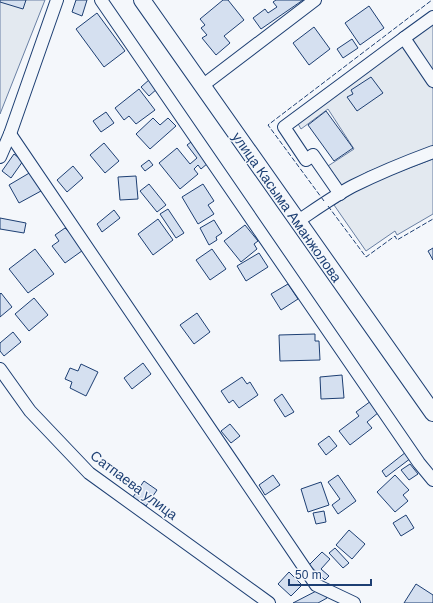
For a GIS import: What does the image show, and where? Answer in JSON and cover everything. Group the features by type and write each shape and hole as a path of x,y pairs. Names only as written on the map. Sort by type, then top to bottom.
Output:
{"main road":[{"name":"улица Касыма Аманжолова","path":"142,0 433,413"}],"street":[{"path":"0,157 10,134 57,0"},
{"path":"101,0 419,463 433,480"},
{"path":"202,86 315,0"},
{"path":"340,194 313,155 306,160 284,127 433,17"},
{"path":"404,38 433,81"},
{"path":"10,134 316,585 354,603"},
{"path":"298,221 352,187 392,168 433,152"},
{"name":"Сатпаева улица","path":"0,369 30,410 89,473 269,603"}],"shaded area":[{"path":"0,0 45,0 0,114"},
{"path":"433,21 433,73 409,38"},
{"path":"401,45 433,89 433,148 367,172 343,187 328,166 354,149 328,109 301,129 297,122"},
{"path":"433,159 433,214 397,235 395,231 366,251 334,205 367,184"}],"building":[{"path":"0,0 26,0 23,9 0,2"},
{"path":"76,0 87,0 82,16 72,12"},
{"path":"223,0 228,0 244,20 224,36 230,43 216,55 202,38 207,35 201,28 205,25 200,19"},
{"path":"276,0 303,0 261,29 253,18 265,9 268,13 277,7 273,2"},
{"path":"369,6 384,28 360,45 345,23"},
{"path":"97,13 125,51 104,67 76,29"},
{"path":"314,27 330,49 309,65 293,43"},
{"path":"352,39 358,48 343,58 337,49"},
{"path":"371,77 383,93 357,111 347,97 353,94 351,90"},
{"path":"150,79 158,88 149,96 141,87"},
{"path":"139,89 155,110 136,124 129,116 124,120 115,108"},
{"path":"326,111 353,148 334,161 308,125"},
{"path":"106,112 114,123 101,132 93,121"},
{"path":"153,118 160,125 168,118 176,126 150,149 136,134"},
{"path":"191,142 208,163 201,169 198,165 194,169 198,174 180,189 159,163 177,148 190,164 197,158 187,145"},
{"path":"104,143 119,161 105,173 90,155"},
{"path":"14,154 23,161 11,178 2,171"},
{"path":"149,160 153,165 145,171 141,166"},
{"path":"73,166 83,178 67,192 57,180"},
{"path":"31,172 41,191 19,203 9,185"},
{"path":"136,176 138,199 120,200 118,177"},
{"path":"149,184 166,205 157,212 140,191"},
{"path":"203,184 214,201 208,205 214,214 198,224 182,197"},
{"path":"168,209 184,233 176,238 160,214"},
{"path":"114,210 120,218 102,232 97,224"},
{"path":"0,218 26,223 24,233 0,229"},
{"path":"158,219 173,240 153,255 138,234"},
{"path":"214,220 222,233 216,237 217,240 209,245 200,228"},
{"path":"245,225 258,241 254,244 257,249 241,262 224,241"},
{"path":"65,228 69,232 72,230 86,248 65,263 52,246 59,241 55,235"},
{"path":"433,248 433,260 428,251"},
{"path":"35,249 54,274 28,293 9,269"},
{"path":"212,249 226,269 210,280 196,260"},
{"path":"259,253 268,267 246,281 237,266"},
{"path":"288,284 298,299 281,310 271,294"},
{"path":"1,293 12,307 0,317 0,294"},
{"path":"34,298 48,315 29,331 15,314"},
{"path":"197,313 210,332 194,344 180,325"},
{"path":"13,332 21,342 4,356 0,351 0,343"},
{"path":"315,334 315,341 319,341 320,360 280,361 279,335"},
{"path":"143,363 151,374 132,389 124,378"},
{"path":"81,364 98,372 86,396 70,388 72,382 65,379 70,368 78,371"},
{"path":"342,375 344,398 321,399 320,377"},
{"path":"242,377 247,384 250,382 258,395 239,408 233,400 229,403 221,391"},
{"path":"282,394 294,412 285,417 274,400"},
{"path":"371,401 379,412 367,422 372,428 350,445 339,431 359,416 356,412"},
{"path":"230,424 240,436 231,443 221,431"},
{"path":"329,436 337,446 326,455 318,444"},
{"path":"406,452 411,458 386,477 382,471"},
{"path":"410,464 418,474 409,480 401,470"},
{"path":"273,475 280,485 265,495 259,485"},
{"path":"338,475 356,501 338,514 332,505 340,499 328,482"},
{"path":"395,475 409,490 403,495 408,501 395,512 377,492"},
{"path":"144,481 157,490 146,506 133,497"},
{"path":"321,482 329,505 308,512 301,489"},
{"path":"324,511 326,522 316,524 313,513"},
{"path":"406,515 414,528 401,536 393,523"},
{"path":"349,530 365,544 352,559 336,545"},
{"path":"335,548 349,563 343,568 329,553"},
{"path":"322,552 330,559 321,569 329,576 325,580 309,565"},
{"path":"289,572 302,585 291,596 278,584"},
{"path":"416,584 433,595 433,603 404,603"},
{"path":"322,588 327,598 318,603 293,603"}],"fence":[{"path":"324,201 268,125 432,0"},
{"path":"328,206 366,257 395,236 397,240 433,219"}]}
